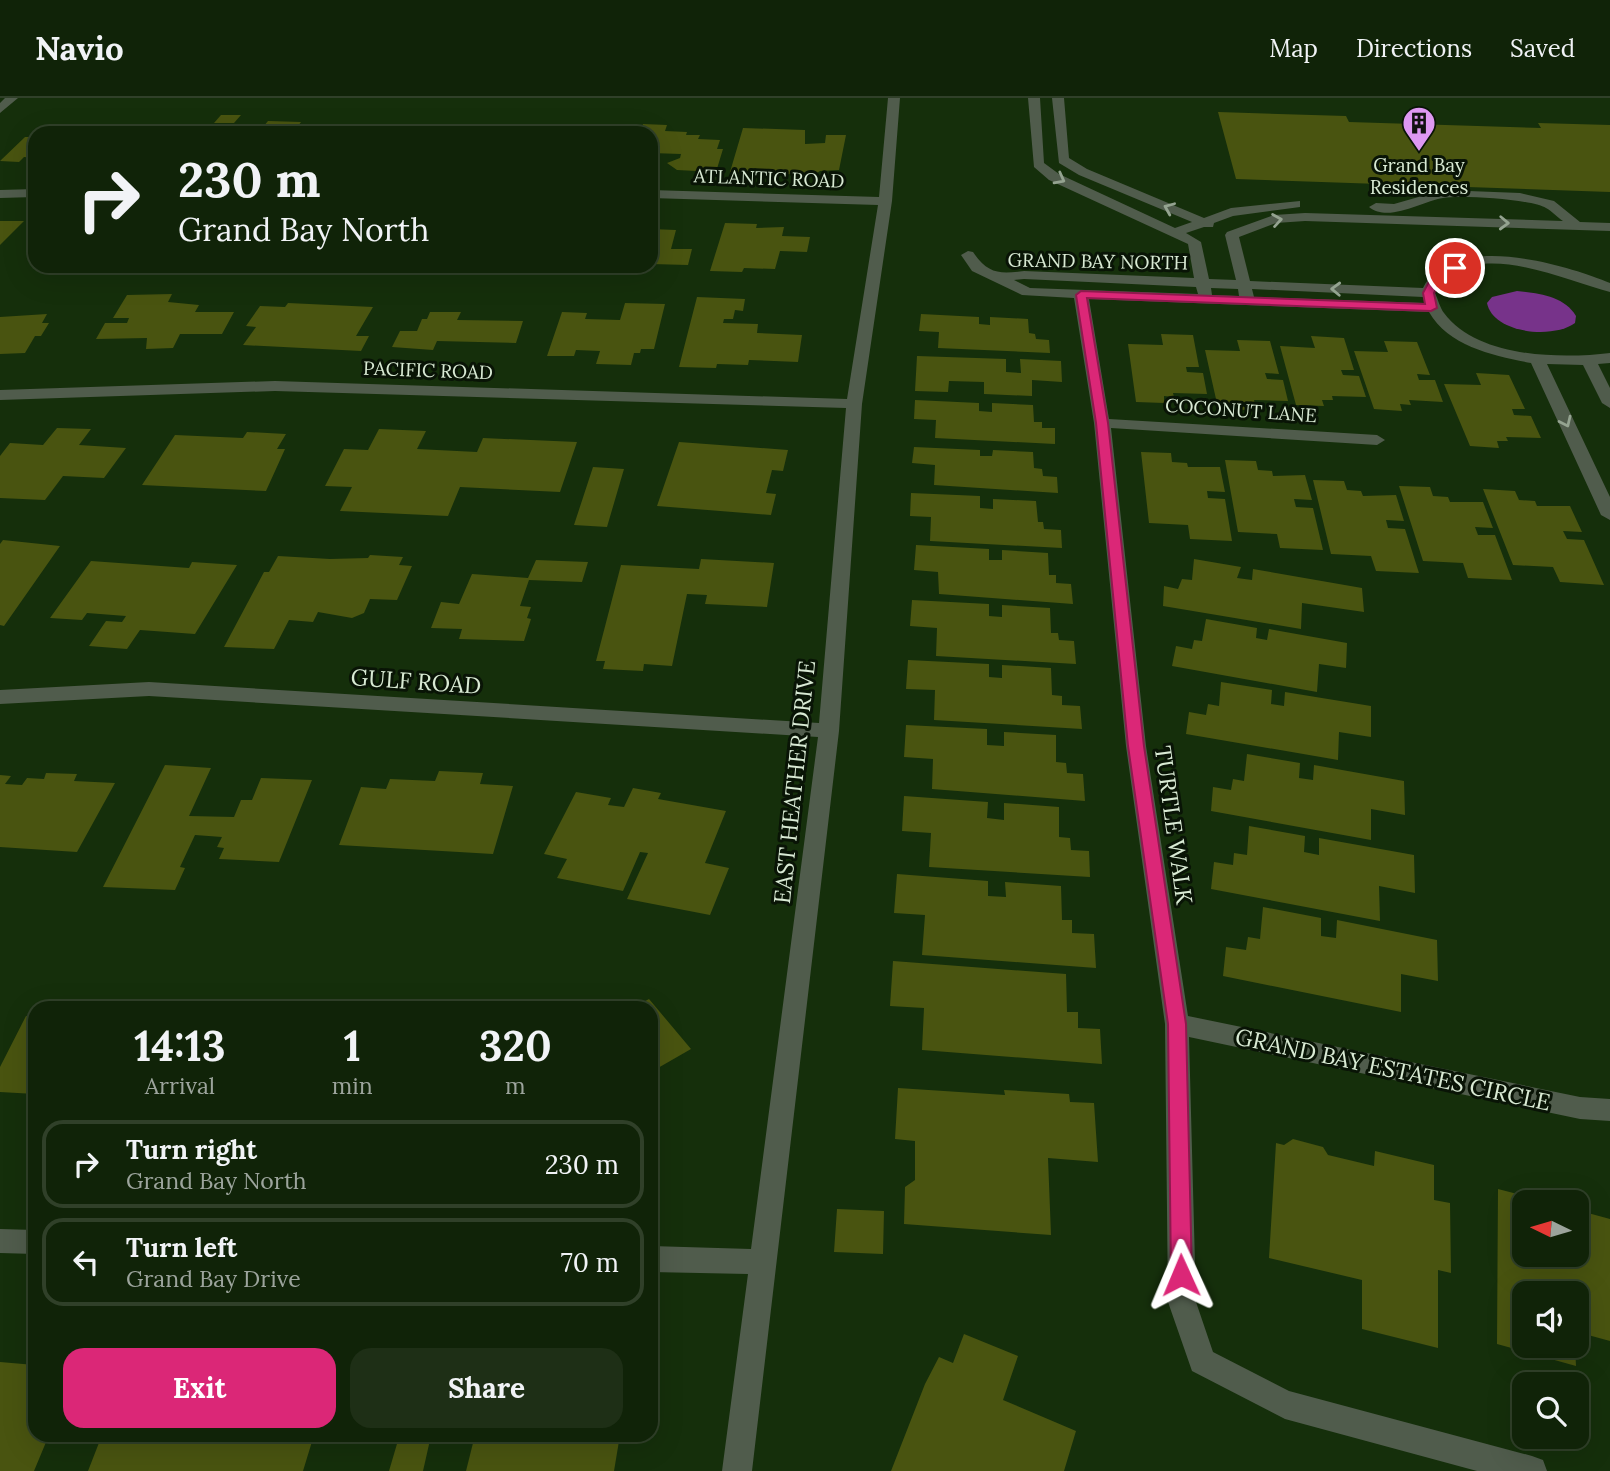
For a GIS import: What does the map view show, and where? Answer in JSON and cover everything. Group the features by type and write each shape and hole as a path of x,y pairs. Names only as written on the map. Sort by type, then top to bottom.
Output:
{"street":[{"path":"0,109 12,98"},
{"name":"EAST HEATHER DRIVE","path":"737,1471 829,731 854,404 885,201 894,98"},
{"path":"1206,301 1194,242 1054,177 1038,164 1035,99 1058,99 1063,159 1083,172 1232,235 1274,219 1305,217 1610,227"},
{"path":"0,194 28,193"},
{"name":"ATLANTIC ROAD","path":"658,194 885,201"},
{"path":"1175,233 1231,212 1262,206 1300,203 1395,208 1443,194 1520,197 1549,204 1577,226"},
{"path":"1232,235 1248,302"},
{"path":"968,255 978,268 995,278"},
{"path":"1610,288 1583,275 1550,266 1515,261 1482,262 1455,268 1436,279 1430,300 1445,324 1469,340 1501,352 1537,360 1589,362 1610,358"},
{"name":"GRAND BAY NORTH","path":"995,278 1024,275 1243,285 1430,300"},
{"name":"GRAND BAY NORTH","path":"995,278 1027,292 1081,295 1248,302 1430,300"},
{"name":"TURTLE WALK","path":"1081,295 1102,423 1136,746 1177,1024 1182,1302 1202,1361 1285,1404 1532,1471"},
{"path":"1537,360 1610,515"},
{"path":"1589,362 1610,403"},
{"name":"PACIFIC ROAD","path":"0,395 275,386 854,404"},
{"name":"COCONUT LANE","path":"1102,423 1377,440"},
{"name":"GULF ROAD","path":"0,697 149,689 829,731"},
{"name":"GRAND BAY ESTATES CIRCLE","path":"1177,1024 1580,1108 1610,1110"},
{"path":"0,1241 28,1242"},
{"path":"658,1259 764,1262"}],"shaded area":[{"path":"1517,291 1558,300 1571,309 1576,316 1575,323 1565,328 1540,332 1525,331 1500,321 1487,303 1492,297"}],"building":[{"name":"Grand Bay Residences","path":"1218,112 1346,116 1349,122 1541,128 1538,123 1610,125 1610,192 1236,179"},
{"path":"221,115 241,115 234,123 214,123"},
{"path":"268,121 301,122 298,126 264,126"},
{"path":"148,124 181,125 180,126 146,126"},
{"path":"667,125 665,131 700,135 698,139 720,140 717,149 723,149 716,172 677,170 667,163 680,158 681,154 658,153 658,126 642,126"},
{"path":"743,128 805,130 805,144 825,143 826,135 846,135 839,170 820,171 814,175 730,172"},
{"path":"28,137 28,157 24,157 19,162 0,161"},
{"path":"0,221 24,221 0,245"},
{"path":"725,223 757,224 756,228 784,227 782,236 810,237 807,252 780,251 775,269 710,271"},
{"path":"658,229 676,230 671,249 692,249 688,265 658,264"},
{"path":"172,294 168,302 199,305 195,312 234,312 222,334 180,334 173,348 146,349 147,338 96,339 105,323 127,323 129,318 113,318 127,295"},
{"path":"697,297 745,299 743,311 735,310 733,319 724,319 723,323 758,324 757,333 802,335 798,362 749,360 748,365 679,367"},
{"path":"288,303 373,307 356,336 369,336 361,351 243,345 256,327 246,326 260,306 285,307"},
{"path":"625,303 665,304 654,349 641,349 640,353 634,353 631,365 596,364 600,351 576,350 574,356 547,356 562,312 587,313 585,319 620,320"},
{"path":"430,312 461,312 457,320 523,321 516,343 437,341 433,350 392,347 400,331 417,331 422,319 427,319"},
{"path":"47,314 42,323 49,323 41,336 35,336 25,353 0,354 0,317"},
{"path":"921,314 979,317 979,324 990,325 990,317 1028,319 1029,333 1035,334 1036,339 1049,340 1050,353 938,348 939,332 919,331"},
{"path":"1161,334 1193,335 1199,367 1186,367 1187,372 1203,373 1207,394 1173,393 1174,397 1164,396 1164,403 1136,402 1128,344 1163,345"},
{"path":"1311,336 1344,338 1354,370 1341,370 1343,375 1359,376 1366,397 1332,396 1333,400 1322,400 1324,406 1296,405 1280,346 1315,348"},
{"path":"1237,340 1270,341 1279,374 1265,373 1267,379 1283,380 1288,401 1254,400 1255,404 1245,403 1246,410 1218,408 1205,350 1240,351"},
{"path":"1384,341 1417,342 1430,375 1417,374 1419,380 1435,380 1443,402 1409,400 1411,405 1400,404 1402,411 1374,409 1354,351 1388,352"},
{"path":"917,356 1006,359 1006,372 1021,373 1020,359 1061,361 1062,382 1032,380 1032,396 984,394 984,382 949,381 948,392 915,391"},
{"path":"1476,373 1509,375 1525,409 1512,409 1514,415 1531,416 1541,438 1506,437 1508,441 1497,441 1499,448 1470,446 1444,384 1481,385"},
{"path":"915,400 979,403 979,411 992,412 992,403 1033,405 1034,422 1042,422 1042,428 1055,428 1055,444 935,438 936,420 914,419"},
{"path":"57,428 91,429 79,445 126,448 104,478 63,476 45,500 0,498 0,456 10,443 43,445"},
{"path":"379,429 426,431 417,449 477,452 483,438 577,442 560,492 460,487 448,516 340,511 352,487 325,486 344,449 368,450"},
{"path":"247,432 286,434 277,449 285,449 266,491 142,485 175,435 243,438"},
{"path":"679,442 788,450 783,471 772,470 766,493 776,494 771,515 657,506"},
{"path":"914,447 980,450 980,456 992,456 993,450 1033,452 1034,468 1042,469 1043,476 1057,477 1058,493 934,485 935,465 912,463"},
{"path":"1141,452 1171,453 1172,462 1187,463 1188,467 1220,467 1225,492 1207,491 1208,498 1225,499 1232,541 1190,539 1188,525 1149,523"},
{"path":"1225,460 1256,461 1258,470 1272,471 1273,476 1305,475 1312,500 1294,499 1296,507 1313,508 1323,550 1280,548 1277,534 1238,532"},
{"path":"593,467 624,469 607,527 574,525"},
{"path":"1313,480 1344,481 1347,490 1361,491 1363,496 1396,495 1404,521 1386,520 1388,528 1405,529 1419,573 1376,571 1371,556 1331,554"},
{"path":"1399,486 1430,487 1433,496 1448,497 1450,502 1483,502 1493,528 1475,527 1478,535 1495,535 1512,580 1468,578 1463,563 1423,561"},
{"path":"1483,489 1515,491 1519,500 1535,501 1537,506 1570,506 1582,532 1563,531 1567,539 1584,540 1604,585 1560,582 1553,567 1513,565"},
{"path":"911,493 980,496 980,508 993,509 993,499 1036,501 1038,522 1043,522 1044,529 1061,530 1062,548 930,541 931,517 910,516"},
{"path":"3,540 60,546 4,626 0,625 0,544"},
{"path":"916,545 989,549 989,560 1002,560 1002,550 1048,553 1049,575 1056,575 1056,583 1071,584 1073,604 939,594 938,572 914,570"},
{"path":"370,555 403,557 399,565 412,566 397,600 370,599 364,613 352,618 318,612 313,622 289,620 274,649 224,647 264,572 269,572 278,556 330,559 368,558"},
{"path":"701,559 774,563 767,607 705,604 707,595 687,594 672,666 644,664 643,671 603,669 605,661 596,661 621,565 699,569"},
{"path":"1194,559 1241,567 1237,578 1252,580 1253,569 1362,588 1364,612 1302,603 1301,629 1163,606 1164,586 1178,589 1182,579 1192,580"},
{"path":"536,560 588,562 582,582 529,580 520,606 531,607 527,618 531,619 524,641 459,639 462,629 431,628 441,602 459,604 472,574 528,578"},
{"path":"91,561 189,568 192,562 237,565 195,634 140,630 127,649 89,646 106,621 122,622 126,616 87,613 82,620 50,618"},
{"path":"912,600 989,604 989,616 1002,617 1002,605 1050,608 1051,633 1058,633 1059,640 1074,641 1076,664 936,656 937,628 910,626"},
{"path":"1206,619 1257,628 1256,638 1267,640 1269,629 1347,643 1346,668 1319,664 1317,692 1172,666 1176,646 1192,649 1194,640 1202,641"},
{"path":"908,660 989,664 989,677 1002,678 1002,665 1051,668 1052,695 1062,696 1062,705 1080,706 1082,729 934,720 935,690 906,689"},
{"path":"1221,682 1272,690 1271,704 1284,706 1285,692 1371,706 1371,737 1339,732 1338,760 1186,734 1189,712 1206,715 1208,704 1219,706"},
{"path":"906,725 987,729 987,745 1004,746 1004,732 1056,735 1056,762 1066,763 1067,773 1083,774 1085,801 932,789 933,759 904,757"},
{"path":"1247,754 1300,763 1299,778 1313,780 1314,765 1404,781 1405,815 1371,809 1371,840 1211,811 1213,787 1231,790 1233,779 1244,781"},
{"path":"165,765 211,768 189,816 234,817 241,800 252,800 261,778 312,780 279,862 219,859 224,848 217,847 222,837 195,835 180,867 185,868 175,890 103,887"},
{"path":"439,771 483,773 480,784 513,786 493,854 339,845 361,787 386,789 390,779 435,781"},
{"path":"46,773 77,774 74,781 115,783 77,852 0,847 0,775 11,776 5,784 22,785 27,778 44,779"},
{"path":"633,788 661,793 658,799 726,811 705,863 729,868 710,915 627,899 648,853 640,852 623,891 557,878 567,859 544,854 576,792 611,798 608,805 624,807"},
{"path":"904,796 988,802 987,818 1004,820 1004,803 1059,807 1059,837 1070,838 1071,850 1089,851 1090,877 929,867 931,833 902,831"},
{"path":"1249,826 1305,836 1304,852 1319,855 1319,838 1414,855 1415,893 1379,886 1380,921 1211,889 1214,862 1233,865 1234,853 1247,855"},
{"path":"897,874 988,881 988,896 1006,897 1005,882 1061,886 1062,920 1072,920 1072,933 1094,934 1096,968 922,955 925,915 894,913"},
{"path":"1263,907 1321,918 1321,936 1336,938 1337,920 1437,940 1438,981 1401,974 1401,1012 1223,976 1226,947 1246,950 1248,937 1260,939"},
{"path":"893,961 1066,974 1067,1012 1078,1012 1078,1028 1100,1029 1102,1064 922,1050 924,1008 890,1006"},
{"path":"658,1010 691,1049 658,1068"},
{"path":"28,1016 28,1094 0,1092 0,1067"},
{"path":"898,1088 1005,1095 1004,1090 1069,1094 1070,1102 1094,1103 1098,1162 1048,1158 1051,1235 904,1224 905,1187 915,1180 915,1141 895,1139"},
{"path":"1293,1139 1323,1147 1328,1155 1374,1166 1375,1151 1434,1165 1434,1200 1450,1203 1451,1273 1438,1270 1438,1348 1362,1329 1362,1280 1269,1258 1276,1143 1284,1145"},
{"path":"1498,1189 1512,1193 1512,1267 1589,1267 1589,1213 1610,1219 1610,1341 1589,1335 1589,1281 1512,1281 1512,1348 1497,1344"},
{"path":"837,1209 884,1211 883,1254 834,1252"},
{"path":"964,1334 1018,1356 1003,1400 1076,1431 1064,1471 891,1471 925,1384 939,1357 953,1363"},
{"path":"1547,1358 1576,1358 1576,1366"},
{"path":"0,1362 28,1364 28,1442 46,1442 34,1471 0,1471"},
{"path":"99,1442 312,1442 303,1471 88,1471"},
{"path":"398,1442 430,1442 423,1471 389,1471"},
{"path":"473,1442 619,1442 614,1471 466,1471"}],"place":[{"name":"Grand Bay Residences","path":"1419,153"}],"route":[{"path":"1181,1275 1177,1024 1136,746 1102,423 1081,295 1431,308 1428,293 1436,279 1455,268"}]}
